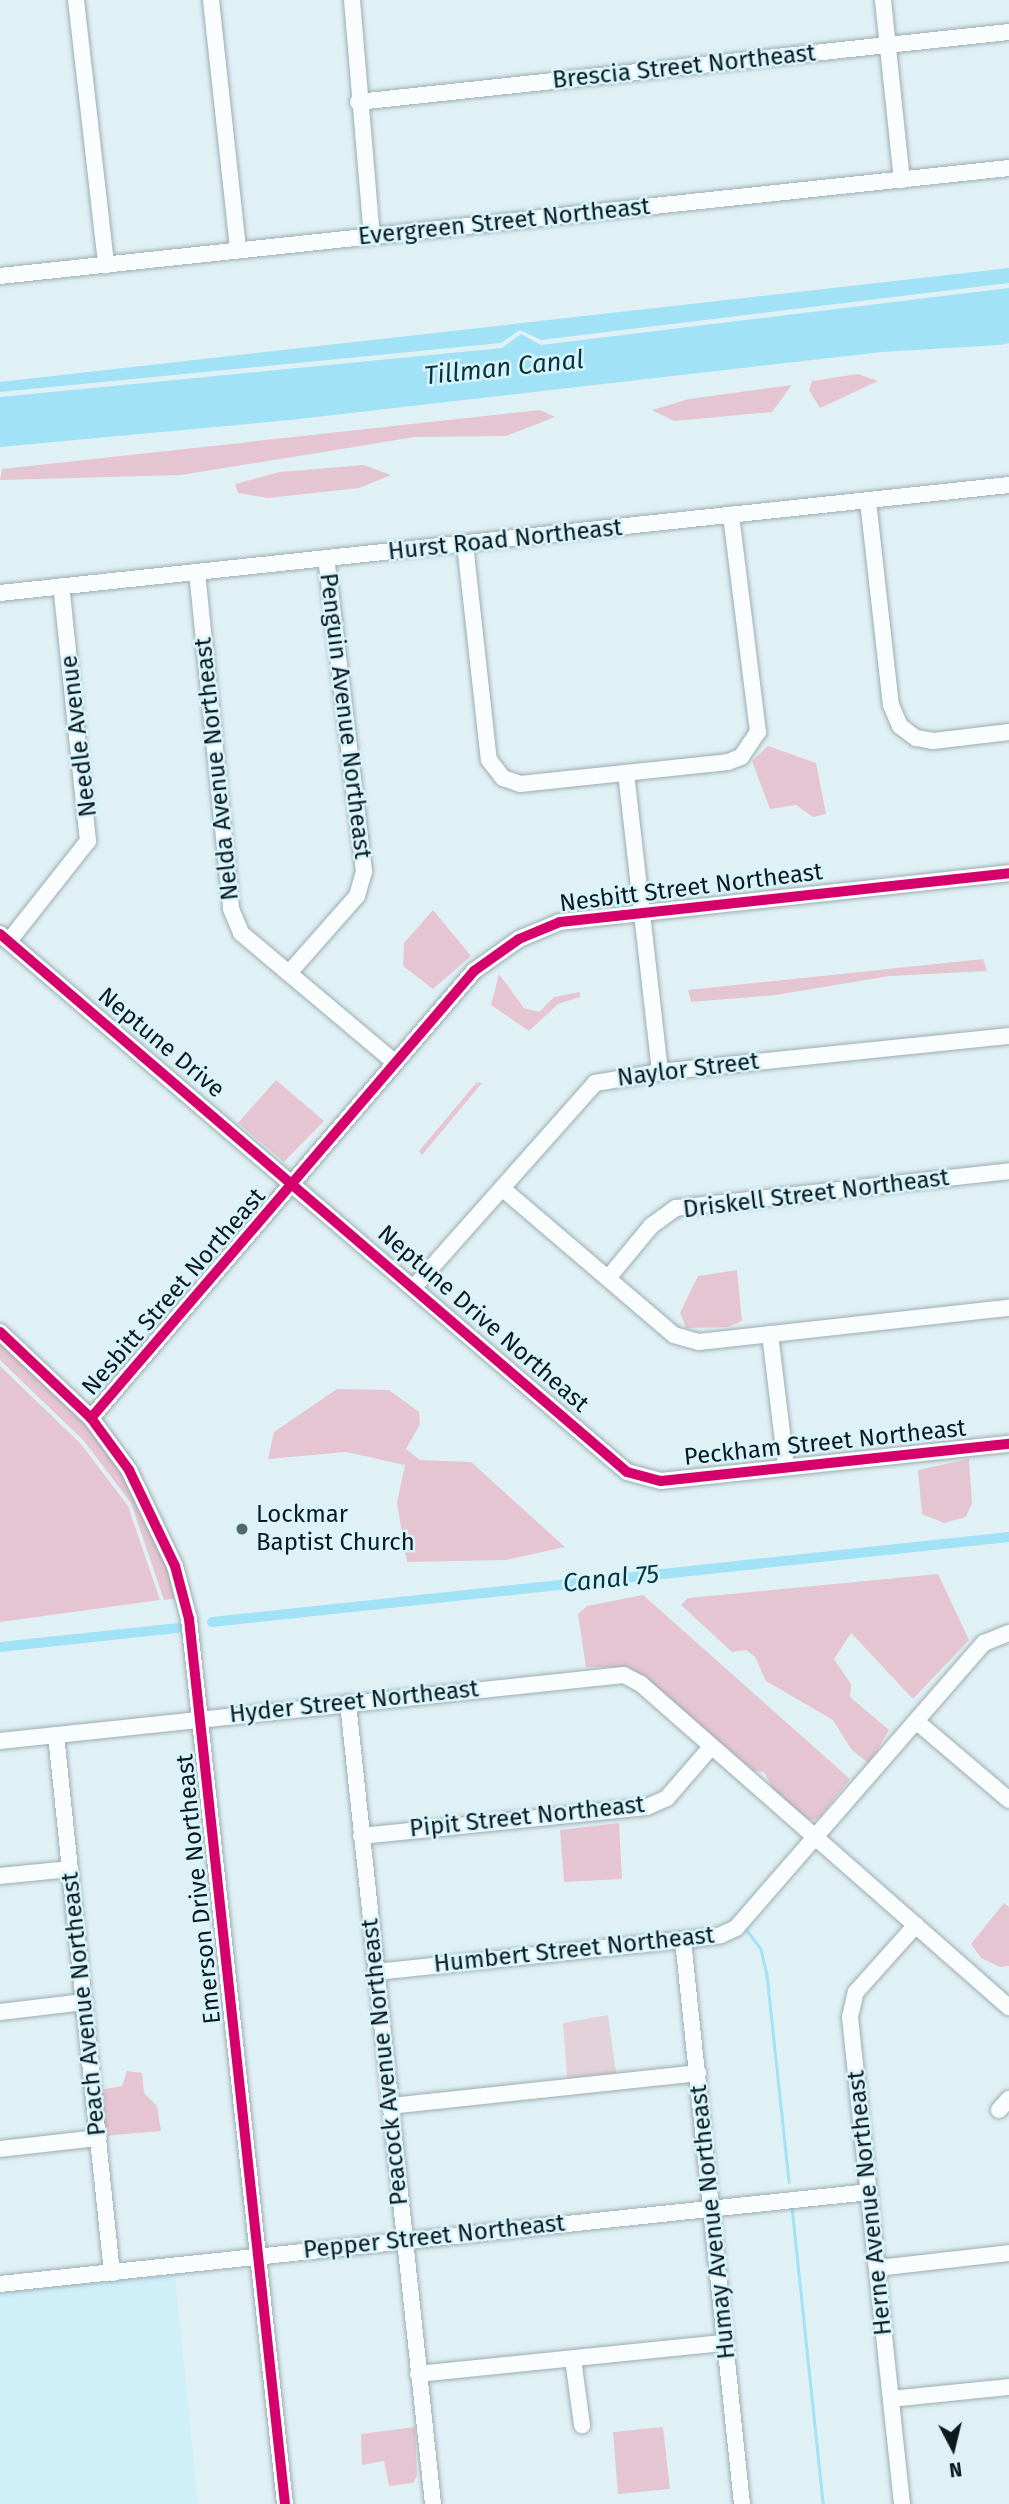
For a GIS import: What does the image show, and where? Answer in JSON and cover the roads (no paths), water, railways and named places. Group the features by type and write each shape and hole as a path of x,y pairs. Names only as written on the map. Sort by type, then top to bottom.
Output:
{"street":[{"path":"76,0 106,265"},
{"path":"211,0 238,249"},
{"path":"352,0 358,102 372,236"},
{"path":"883,0 902,180"},
{"name":"Brescia Street Northeast","path":"358,102 1009,32"},
{"name":"Evergreen Street Northeast","path":"0,276 1009,168"},
{"name":"Hurst Road Northeast","path":"0,593 1009,485"},
{"path":"868,501 891,705 900,726 916,738 933,740 1009,732"},
{"path":"465,544 489,760 503,778 520,784 728,762 741,757 753,744 758,732 731,515"},
{"name":"Penguin Avenue Northeast","path":"289,973 357,896 364,871 326,559"},
{"name":"Nelda Avenue Northeast","path":"197,572 231,909 241,933 394,1062"},
{"name":"Needle Avenue","path":"4,937 88,842 61,586"},
{"path":"626,773 660,1072"},
{"name":"Nesbitt Street Northeast","path":"91,1418 295,1185 394,1062 474,971 519,939 559,922 1009,873"},
{"name":"Neptune Drive","path":"4,937 295,1185"},
{"name":"Naylor Street","path":"415,1286 595,1083 660,1072 1009,1036"},
{"name":"Driskell Street Northeast","path":"609,1277 651,1226 676,1208 1009,1171"},
{"name":"Neptune Drive Northeast","path":"295,1185 627,1472 645,1480"},
{"path":"503,1189 674,1335 699,1342 1009,1308"},
{"name":"Emerson Drive Northeast","path":"0,1332 91,1418 129,1470 175,1566 190,1619 285,2504"},
{"path":"771,1334 786,1468"},
{"name":"Peckham Street Northeast","path":"645,1480 1009,1444"},
{"name":"Humbert Street Northeast","path":"376,1972 683,1940 721,1935 736,1928 984,1643 1009,1633"},
{"name":"Hyder Street Northeast","path":"0,1741 624,1675 641,1684 711,1747"},
{"name":"Peacock Avenue Northeast","path":"348,1703 433,2504"},
{"path":"916,1721 1009,1800"},
{"name":"Peach Avenue Northeast","path":"56,1735 112,2273"},
{"path":"711,1747 1009,2007"},
{"name":"Pipit Street Northeast","path":"361,1836 647,1807 667,1798 711,1747"},
{"path":"0,1877 70,1869"},
{"name":"Herne Avenue Northeast","path":"902,2504 850,2017 856,1992 916,1925"},
{"name":"Humay Avenue Northeast","path":"683,1940 742,2504"},
{"path":"0,2011 84,2002"},
{"path":"390,2106 698,2073"},
{"path":"0,2148 98,2138"},
{"name":"Pepper Street Northeast","path":"0,2284 711,2206 869,2192"},
{"path":"878,2268 1009,2253"},
{"path":"418,2374 724,2343"},
{"path":"573,2360 582,2425"},
{"path":"891,2399 1009,2387"}],"water":[{"path":"1009,268 1009,283 541,340 520,330 501,343 0,392 0,382"},
{"name":"Tillman Canal","path":"1009,288 1009,343 1000,345 882,352 290,420 0,447 0,397 502,348 521,334 541,345"}],"waterway":[{"name":"Canal 75","path":"212,1622 1009,1537"},
{"name":"Canal 75","path":"0,1647 179,1628"},
{"path":"746,1929 761,1949 767,1975 789,2182"},
{"path":"792,2207 823,2504"}],"place":[{"name":"Lockmar Baptist Church","path":"242,1529"}]}
